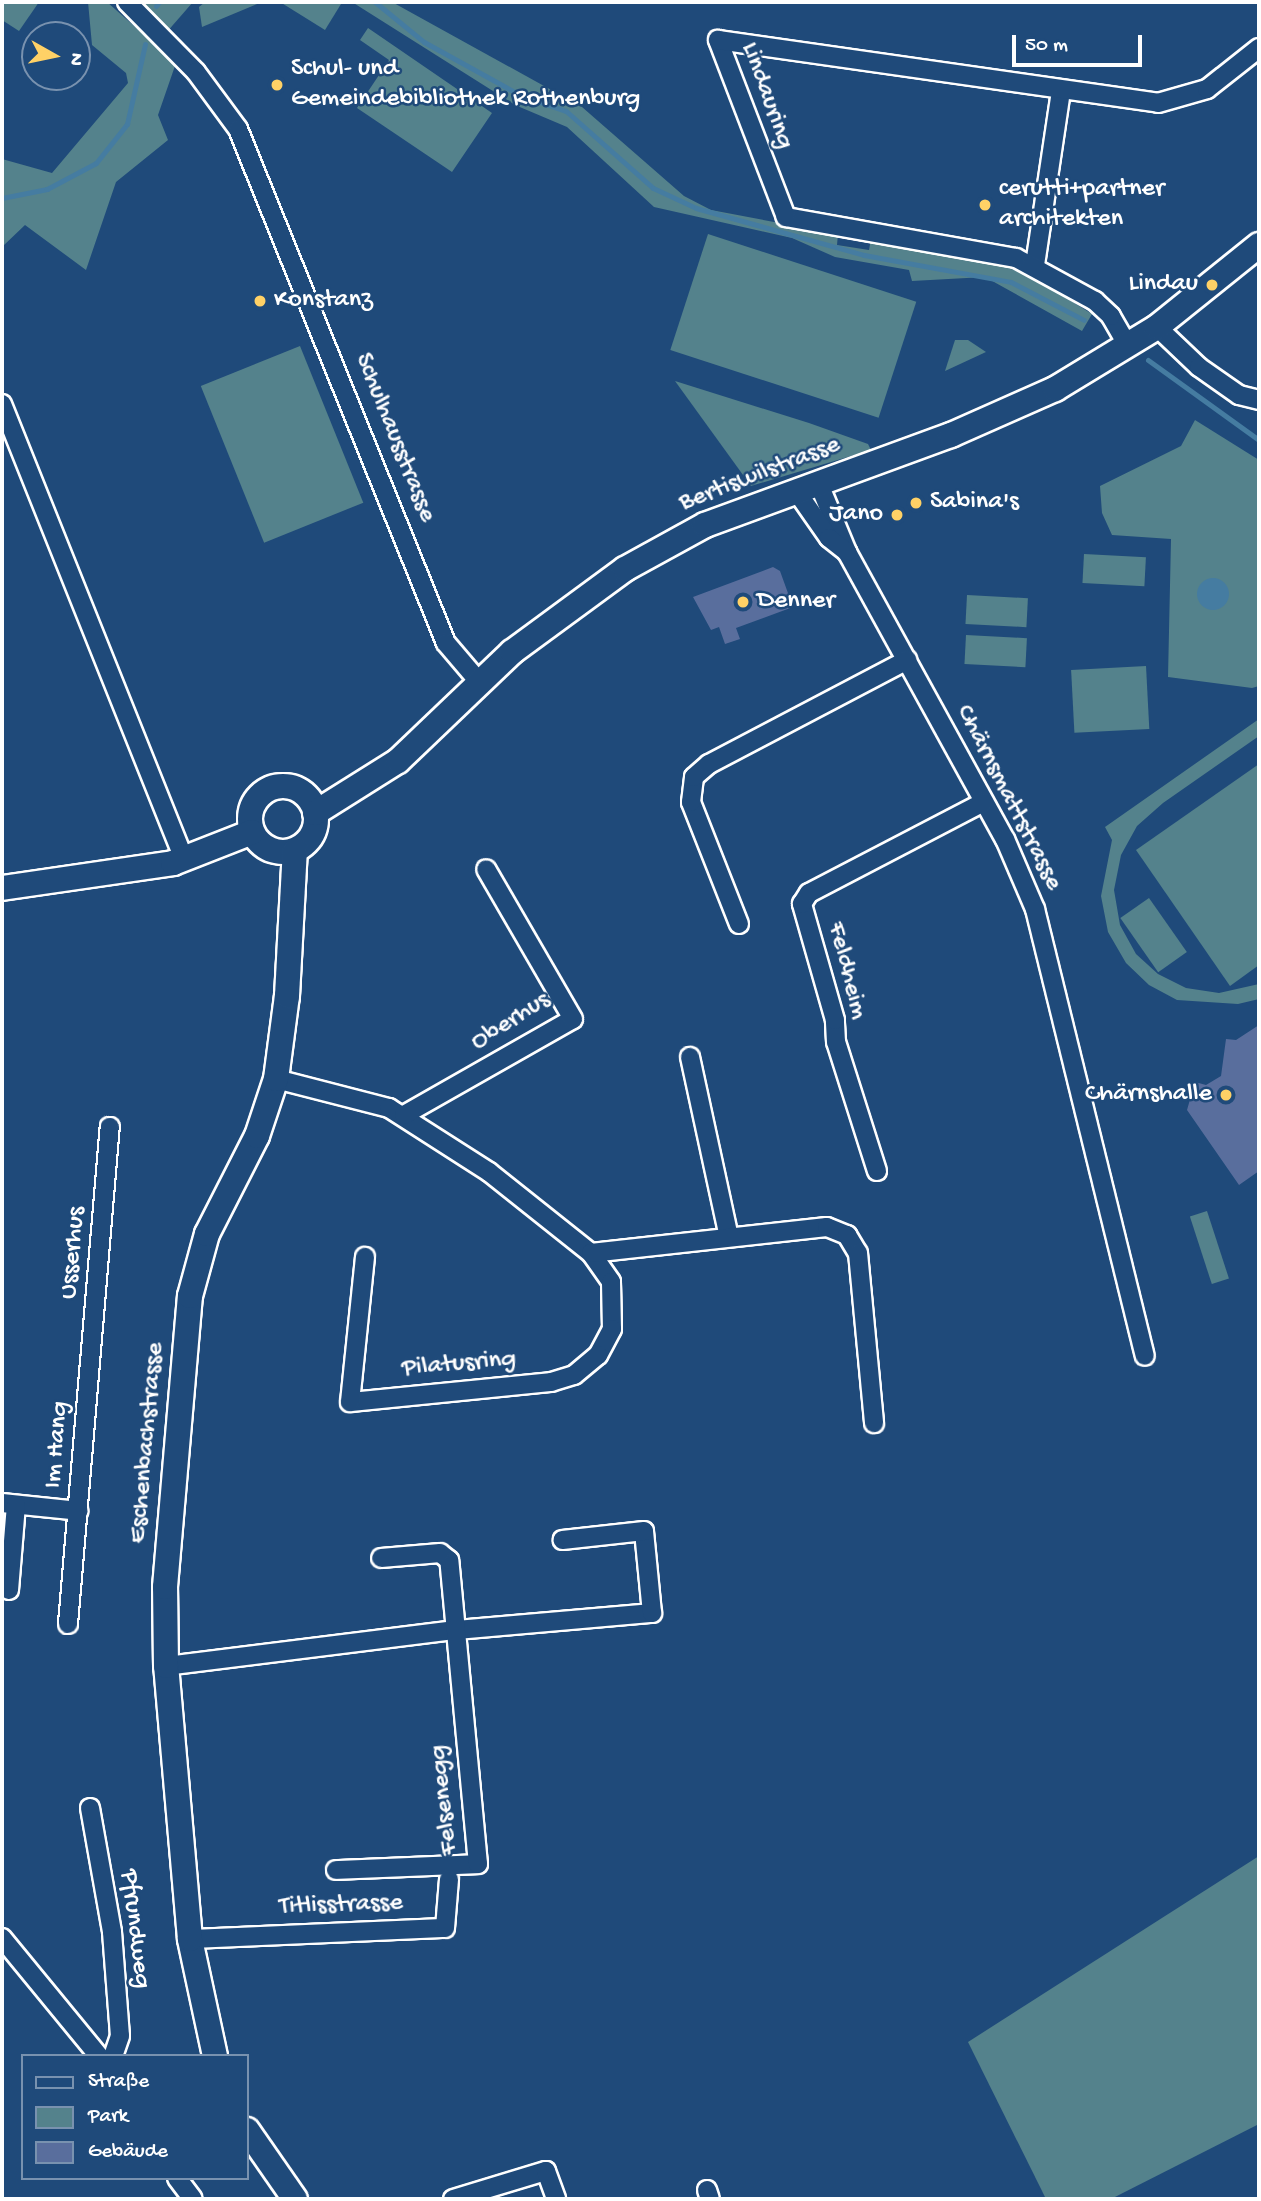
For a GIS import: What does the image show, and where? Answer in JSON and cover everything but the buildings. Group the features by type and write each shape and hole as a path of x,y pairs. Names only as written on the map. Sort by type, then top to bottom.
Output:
{"main road":[{"name":"Bertiswilstrasse","path":"315,813 398,761 543,626 625,569 705,525 995,417 1128,346 1157,327 1259,245"},
{"path":"273,788 300,791 315,813 312,835 295,850 270,850 252,832 253,805 273,788"},
{"path":"2,888 184,860 252,832"},
{"name":"Eschenbachstrasse","path":"215,2054 190,1939 166,1666 165,1587 190,1296 207,1234 257,1136 276,1079 287,996 295,850"},
{"path":"248,2131 295,2199"}],"street":[{"name":"Schulhausstrasse","path":"127,2 196,72 238,129 446,643 480,683"},
{"name":"Lindauring","path":"1128,346 1103,308 1035,265 966,246 786,217 718,40 1061,90 1173,101 1207,89 1259,48"},
{"path":"1035,265 1061,90"},
{"path":"1157,327 1199,367 1239,395 1259,400"},
{"path":"2,404 184,860"},
{"name":"Chärnsmattstrasse","path":"808,488 829,538 847,552 984,802 1035,909 1145,1356"},
{"path":"739,924 691,802 694,778 709,764 907,660"},
{"name":"Feldheim","path":"877,1171 836,1042 835,1020 802,904 809,893 984,802"},
{"name":"Oberhus","path":"404,1115 573,1018 486,869"},
{"path":"690,1057 729,1237"},
{"name":"Pilatusring","path":"276,1079 404,1115 592,1252 611,1282 612,1329 598,1355 574,1375 551,1382 350,1402 365,1257"},
{"name":"Usserhus","path":"89,1384 110,1127"},
{"path":"592,1252 827,1227 847,1235 858,1252 874,1423"},
{"name":"Im Hang","path":"68,1624 89,1384"},
{"path":"9,1504 9,1590"},
{"name":"Im Hang","path":"9,1504 79,1511"},
{"path":"166,1666 457,1630 652,1614 644,1531 562,1540"},
{"name":"Felsenegg","path":"336,1870 478,1864 457,1630 446,1555 381,1558"},
{"name":"Pfrundweg","path":"90,1808 112,1932 120,2036 114,2054"},
{"name":"Titlisstrasse","path":"190,1939 445,1928 449,1879"},
{"path":"2,1938 97,2054"},
{"path":"453,2199 546,2171 556,2199"},
{"path":"178,2180 192,2199"}],"green space":[{"path":"2,2 39,2 26,21 21,21 19,31 2,20"},
{"path":"88,2 107,2 176,63 158,115 168,140 116,182 86,270 25,225 2,247 2,159 52,173 128,83 126,73 92,45"},
{"path":"128,2 193,2 166,33"},
{"path":"205,2 262,2 202,27 199,7"},
{"path":"280,2 337,2 341,4 325,30"},
{"path":"352,2 392,2 582,107 684,196 711,210 838,234 837,245 869,250 871,239 985,257 1039,281 1092,314 1082,331 985,277 912,281 909,270 835,257 792,238 654,207 567,127 515,105"},
{"path":"368,28 492,113 452,172 357,108 389,60 360,40"},
{"path":"708,234 916,302 879,418 670,350"},
{"path":"955,340 968,340 986,352 945,371"},
{"path":"300,346 363,503 264,543 201,386"},
{"path":"675,381 809,423 868,444 871,450 751,486"},
{"path":"1195,420 1259,460 1259,686 1252,688 1168,677 1171,539 1112,535 1102,513 1100,486 1181,446"},
{"path":"1084,554 1146,557 1144,586 1082,583"},
{"path":"967,595 1028,598 1026,627 965,624"},
{"path":"966,635 1027,638 1025,667 964,664"},
{"path":"1146,666 1149,729 1074,733 1071,670"},
{"path":"1259,719 1259,736 1163,803 1137,826 1121,855 1114,890 1120,925 1136,954 1158,974 1186,988 1219,993 1259,984 1259,999 1238,1004 1177,1000 1149,985 1126,963 1108,932 1101,896 1112,840 1105,827"},
{"path":"1259,764 1259,965 1230,986 1136,850"},
{"path":"1149,898 1187,952 1158,972 1120,918"},
{"path":"1207,1211 1229,1279 1212,1284 1190,1217"},
{"path":"1259,1856 1259,2124 1111,2199 1046,2199 968,2042"}],"water":[{"path":"1213,578 1224,583 1229,594 1224,605 1213,610 1202,605 1197,594 1202,583"}],"waterway":[{"path":"156,6 159,2"},
{"path":"375,2 424,42 522,96 566,111 653,188 696,208 864,255 1011,282 1084,320"},
{"path":"2,198 47,189 96,163 127,124 145,44"},
{"path":"1148,360 1259,440"}],"place":[{"name":"Schul- und Gemeindebibliothek Rothenburg","path":"277,85"},
{"name":"cerutti+partner architekten","path":"985,205"},
{"name":"Lindau","path":"1212,285"},
{"name":"Konstanz","path":"260,301"},
{"name":"Sabina's","path":"916,503"},
{"name":"Jano","path":"897,515"},
{"name":"Denner","path":"743,602"},
{"name":"Chärnshalle","path":"1226,1095"}]}
